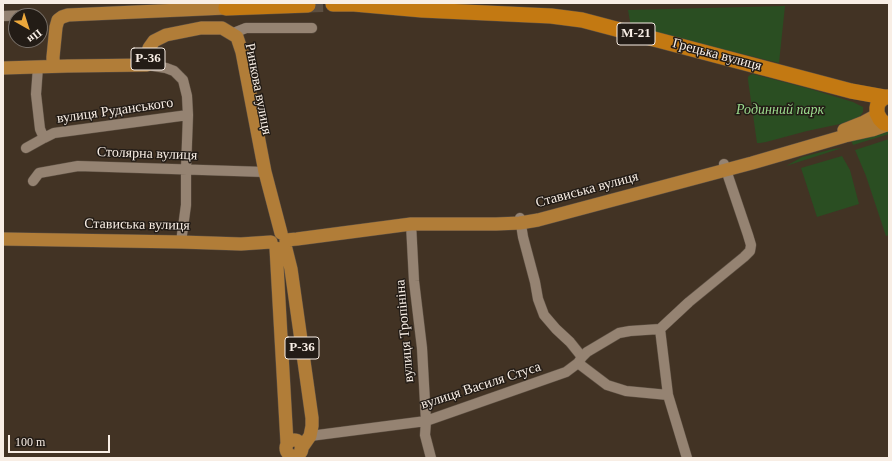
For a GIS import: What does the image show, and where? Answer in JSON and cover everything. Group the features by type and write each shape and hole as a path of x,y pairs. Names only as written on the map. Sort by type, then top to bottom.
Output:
{"highway":[{"name":"Грецька вулиця","path":"333,4 551,16 582,20 851,91 887,97"},
{"path":"227,6 308,5"},
{"name":"Грецька вулиця","path":"851,91 877,114"},
{"name":"М-21","path":"887,97 878,103 877,114 880,119 889,124"}],"main road":[{"path":"3,68 53,66 56,27 58,20 68,14 227,6"},
{"name":"Р-36","path":"53,66 148,65 149,48 154,41 166,35 201,28 222,28 231,34"},
{"name":"Ринкова вулиця","path":"231,34 237,37 242,52 262,172 279,239 291,269 312,418 310,436 296,454 289,454 286,448 279,239"},
{"name":"Стависька вулиця","path":"279,239 297,239 411,224 496,224 550,217 725,167 851,128 877,114"},
{"name":"Стависька вулиця","path":"725,167 792,152 889,124"},
{"name":"Стависька вулиця","path":"3,240 241,244 412,220 520,220"}],"street":[{"path":"231,34 246,28 312,28"},
{"path":"148,65 174,71 183,80 187,96 186,205 181,242"},
{"path":"38,67 36,94 40,129 44,138"},
{"name":"вулиця Руданського","path":"26,148 54,134 188,115"},
{"name":"Столярна вулиця","path":"33,181 39,173 78,166 262,172"},
{"path":"687,458 668,394 660,329 689,302 750,251 751,245 748,234 725,167"},
{"path":"520,220 538,299 544,315 570,342 580,360 607,386 626,391 668,394"},
{"name":"вулиця Тропініна","path":"411,224 414,281 422,348 426,421 425,435 431,458"},
{"name":"вулиця Василя Стуса","path":"310,436 426,421 566,372 587,352 619,334 630,330 660,329"}],"green space":[{"path":"785,6 779,63 631,27 628,10"},
{"name":"Родинний парк","path":"753,74 853,102 863,107 863,112 855,119 840,124 757,143 748,80 748,77"},
{"path":"889,131 889,134 853,145 851,140"},
{"path":"889,139 889,235 886,236 866,176 855,150"},
{"path":"842,148 786,166 802,157"},
{"path":"842,156 850,170 859,204 817,217 801,168"}],"tunnel":[{"path":"308,5 333,4"}]}
